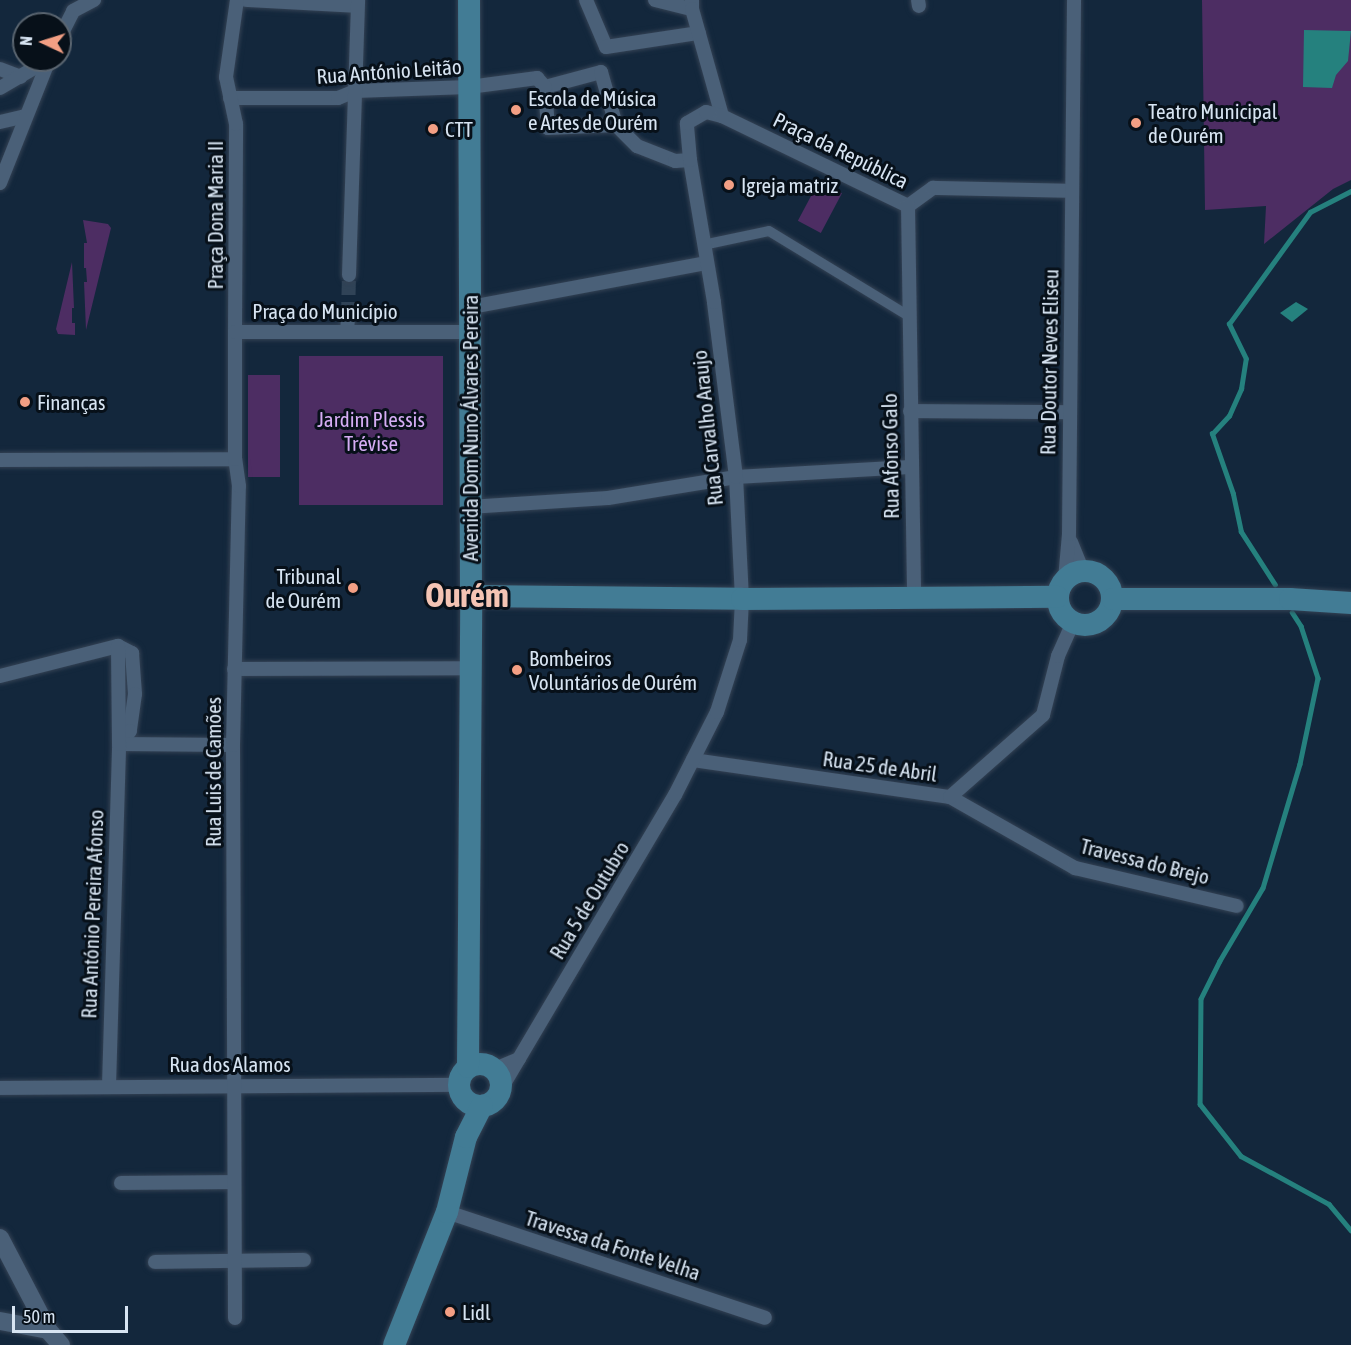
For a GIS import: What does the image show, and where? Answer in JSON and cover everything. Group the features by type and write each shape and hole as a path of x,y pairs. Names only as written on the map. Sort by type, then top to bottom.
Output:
{"main road":[{"name":"Avenida Dom Nuno Álvares Pereira","path":"470,0 469,507 471,596 468,1036 479,1083"},
{"path":"471,596 742,599 914,596 1068,582 1098,573 1109,584 1113,599 1107,616 1091,626 1072,623 1061,612 1068,582"},
{"path":"1113,599 1290,599 1351,603"},
{"path":"394,1345 447,1212 479,1083"}],"street":[{"path":"72,13 94,0"},
{"name":"Praça Dona Maria II","path":"235,332 236,124 226,77 237,0"},
{"path":"246,0 358,3 349,275"},
{"path":"586,0 606,47 601,72 616,125 637,146 675,161 690,160"},
{"path":"655,0 692,5 722,116"},
{"name":"Rua Doutor Neves Eliseu","path":"1068,582 1074,0"},
{"path":"606,47 699,33"},
{"path":"0,69 21,77"},
{"path":"0,88 29,72"},
{"path":"0,183 43,72"},
{"path":"601,72 545,87 548,128 616,125"},
{"name":"Rua António Leitão","path":"230,98 338,98 355,92 469,87 537,78 545,87"},
{"name":"Rua Carvalho Araujo","path":"693,760 717,712 741,640 742,599 736,477 707,263 690,160 687,123 706,112 722,116"},
{"path":"0,122 25,116"},
{"name":"Praça da República","path":"722,116 908,206 909,316"},
{"path":"908,206 933,188 1072,191"},
{"path":"703,245 769,231 909,316"},
{"path":"471,307 707,263"},
{"path":"347,332 348,316"},
{"name":"Rua Afonso Galo","path":"909,316 914,596"},
{"name":"Praça do Município","path":"235,459 235,332 471,332"},
{"path":"910,411 1068,412"},
{"path":"0,460 235,459"},
{"name":"Rua Luis de Camões","path":"235,459 239,486 233,745 235,1318"},
{"path":"469,507 608,498 736,477 910,467"},
{"name":"Rua Doutor Neves Eliseu","path":"1068,582 1069,534"},
{"name":"Rua 25 de Abril","path":"693,760 950,797 1043,715 1058,656 1072,623"},
{"name":"Rua António Pereira Afonso","path":"0,676 118,646 118,744 109,1086"},
{"path":"234,669 470,669"},
{"path":"118,744 233,745"},
{"name":"Rua 5 de Outubro","path":"479,1083 519,1059 675,795 693,760"},
{"name":"Travessa do Brejo","path":"950,797 1075,868 1237,906"},
{"path":"479,1083 519,1059"},
{"name":"Rua dos Alamos","path":"0,1088 479,1083"},
{"path":"121,1183 234,1182"},
{"name":"Travessa da Fonte Velha","path":"447,1212 765,1318"},
{"path":"0,1238 48,1330 61,1345"},
{"path":"155,1262 304,1260"},
{"path":"0,1321 48,1330"}],"green space":[{"path":"1202,0 1351,0 1351,180 1333,189 1264,244 1266,206 1205,210"},
{"path":"819,181 842,193 821,233 798,221"},
{"path":"83,220 108,224 111,228 86,330 84,282 87,282 86,268 84,268 84,243 87,243"},
{"path":"72,262 74,308 72,308 72,323 75,323 75,335 58,334 56,329"},
{"name":"Jardim Plessis Trévise","path":"299,356 443,356 443,505 299,505"},
{"path":"248,375 280,375 280,477 248,477"}],"shaded area":[{"path":"1304,30 1351,31 1348,61 1336,75 1332,88 1303,87"},
{"path":"1296,302 1308,309 1292,322 1280,313"}],"waterway":[{"path":"1275,585 1241,532 1233,494 1212,434 1229,416 1241,389 1246,359 1229,324 1310,212 1351,191"},
{"path":"1292,612 1301,626 1318,678 1300,764 1263,888 1220,961 1201,999 1200,1104 1241,1156 1329,1204 1351,1230"}],"tunnel":[{"path":"348,316 349,275"}],"place":[{"name":"Escola de Música e Artes de Ourém","path":"516,110"},
{"name":"Teatro Municipal de Ourém","path":"1136,123"},
{"name":"CTT","path":"433,129"},
{"name":"Igreja matriz","path":"729,185"},
{"name":"Finanças","path":"25,402"},
{"name":"Tribunal de Ourém","path":"353,588"},
{"name":"Bombeiros Voluntários de Ourém","path":"517,670"},
{"name":"Lidl","path":"450,1312"}],"district":[{"name":"Ourém","path":"467,596"}]}
